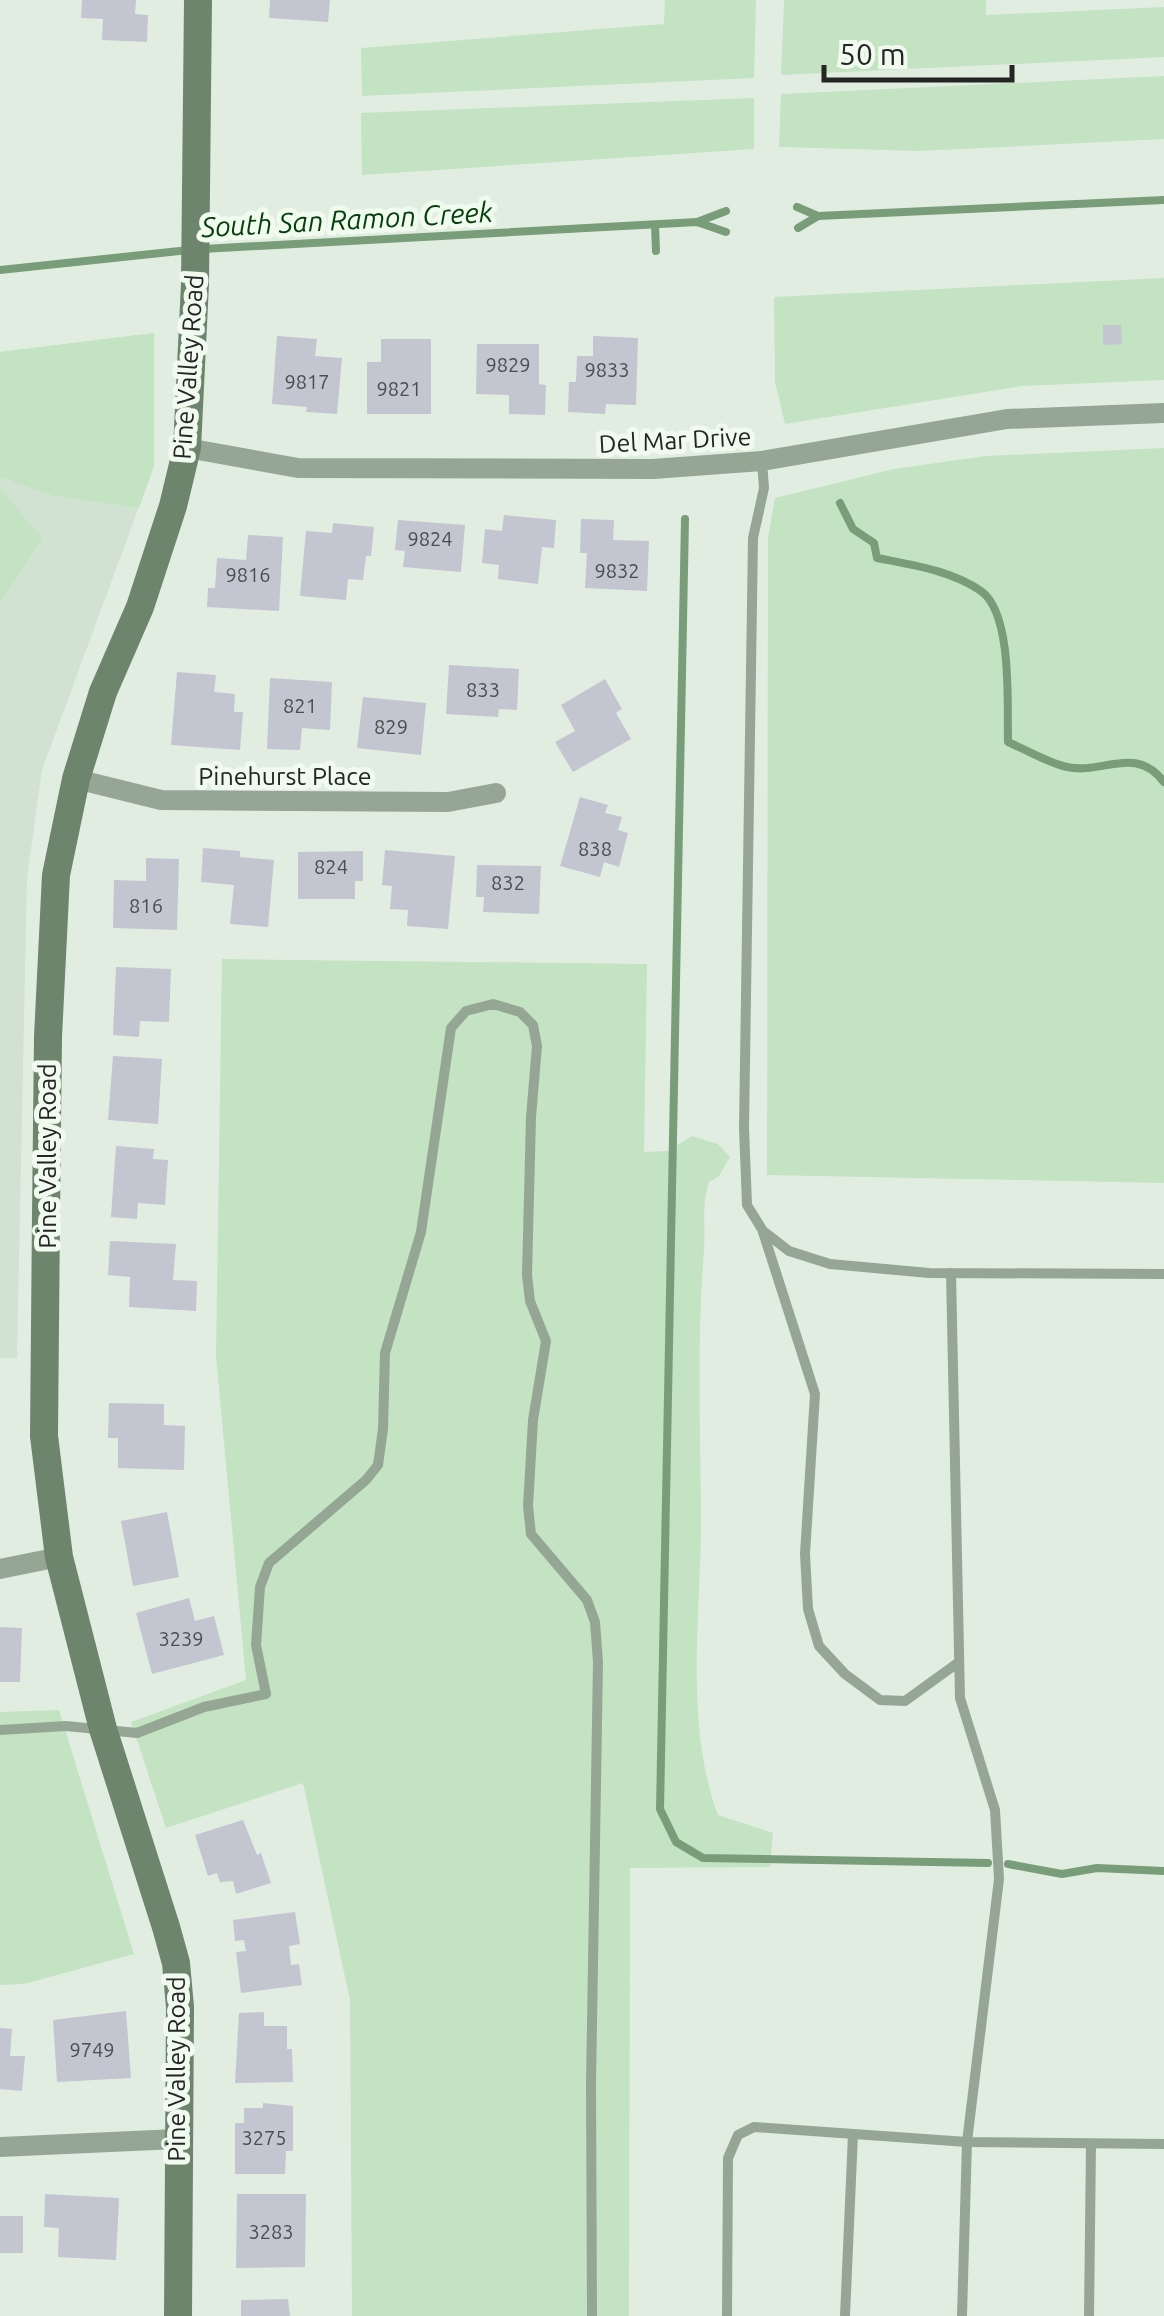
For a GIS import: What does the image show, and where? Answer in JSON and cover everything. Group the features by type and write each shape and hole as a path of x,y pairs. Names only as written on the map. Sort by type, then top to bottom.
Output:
{"street":[{"name":"Pine Valley Road","path":"178,2316 180,2007 176,1963 103,1729 59,1557 44,1436 48,1037 56,875 76,779 104,692 145,590 173,506 187,448 195,284 198,0"},
{"name":"Del Mar Drive","path":"187,448 298,468 653,468 762,461 1007,419 1164,413"},
{"name":"Pinehurst Place","path":"76,779 161,800 448,802 496,794"},
{"path":"0,1569 59,1557"},
{"path":"0,2147 177,2139"}],"lane":[{"path":"762,461 764,488 753,538 744,1128 747,1205 763,1232 815,1394 805,1554 808,1608 819,1646 845,1674 880,1700 905,1701 959,1662"},
{"path":"0,1730 66,1726 137,1733 204,1708 266,1694 256,1645 260,1587 269,1563 366,1480 378,1464 386,1353 421,1232 451,1028 466,1011 493,1004 520,1012 532,1026 537,1046 527,1275 530,1300 546,1340 533,1420 528,1506 531,1534 587,1600 595,1622 592,2316"},
{"path":"763,1232 789,1252 830,1264 951,1273 1164,1274"},
{"path":"951,1273 960,1698 995,1810 999,1879 967,2142 962,2316"},
{"path":"727,2316 728,2158 738,2134 754,2127 967,2142 1164,2144"},
{"path":"844,2316 853,2134"},
{"path":"1089,2316 1091,2144"}],"shaded area":[{"path":"154,333 154,466 42,770 27,878 17,1358 0,1358 0,352"}],"green space":[{"path":"665,0 756,0 754,78 362,96 361,48 664,24"},
{"path":"784,0 986,0 986,15 1164,7 1164,57 781,75"},
{"path":"1164,76 1164,139 919,151 779,147 781,94"},
{"path":"754,98 754,149 362,175 361,113"},
{"path":"1164,278 1164,380 1022,386 785,424 775,382 774,297"},
{"path":"154,333 154,466 139,508 55,496 0,477 0,352"},
{"path":"1164,448 1164,1183 767,1175 768,538 775,498 894,469 986,456"},
{"path":"0,488 42,538 0,603"},
{"path":"222,959 647,964 644,1152 668,1151 692,1136 718,1144 730,1157 719,1176 709,1182 704,1208 698,1703 707,1779 718,1815 773,1833 770,1867 630,1868 629,2316 352,2316 350,2000 303,1783 166,1828 131,1722 246,1680 216,1356"},
{"path":"59,1710 134,1954 24,1984 0,1985 0,1712"}],"building":[{"path":"82,0 136,0 135,14 148,15 147,42 102,40 103,19 81,18"},
{"path":"270,0 330,0 328,22 269,18"},
{"path":"1103,325 1121,325 1122,344 1103,345"},
{"path":"277,336 317,339 315,356 342,358 337,414 272,404"},
{"path":"593,336 638,338 636,405 606,404 605,414 568,412 569,382 576,382 577,356 593,356"},
{"path":"381,339 431,339 431,414 367,414 367,362 381,362"},
{"path":"477,344 539,344 539,384 546,385 545,415 509,414 509,395 476,394"},
{"path":"504,515 556,520 554,548 542,547 538,584 498,579 499,565 482,563 485,529 502,531"},
{"path":"581,519 614,520 613,540 649,541 647,591 585,588 587,553 580,553"},
{"path":"398,520 465,525 461,572 403,567 405,551 395,550"},
{"path":"333,523 374,527 363,580 348,579 346,600 300,596 306,531 332,533"},
{"path":"248,535 283,537 279,611 207,607 208,588 215,588 217,558 246,560"},
{"path":"449,665 519,669 517,710 499,709 498,717 446,714"},
{"path":"177,672 216,675 214,692 235,694 234,712 243,712 240,750 171,745"},
{"path":"270,678 332,682 330,730 302,728 300,750 267,749"},
{"path":"605,679 622,709 616,713 631,739 573,772 555,742 575,731 561,705"},
{"path":"363,697 426,703 421,755 357,748"},
{"path":"580,797 608,805 605,813 622,817 618,830 628,833 619,867 604,862 600,877 560,866"},
{"path":"203,848 240,851 240,857 274,860 268,927 230,924 234,885 201,882"},
{"path":"385,850 455,856 448,929 407,926 408,910 390,909 392,886 382,885"},
{"path":"363,851 363,881 355,881 355,899 298,899 298,852"},
{"path":"146,858 179,859 177,930 113,928 114,880 146,881"},
{"path":"477,865 541,866 539,914 483,912 484,897 476,897"},
{"path":"116,967 171,969 169,1022 140,1021 139,1037 113,1035"},
{"path":"113,1056 162,1059 158,1124 108,1120"},
{"path":"116,1146 154,1149 153,1159 168,1160 165,1205 138,1203 137,1219 111,1217"},
{"path":"110,1241 176,1244 173,1280 197,1281 196,1311 129,1307 130,1277 108,1275"},
{"path":"109,1403 164,1404 164,1425 185,1426 184,1470 118,1468 118,1438 108,1438"},
{"path":"167,1512 179,1577 133,1586 121,1521"},
{"path":"189,1598 195,1621 214,1616 224,1655 152,1674 136,1613"},
{"path":"0,1627 22,1628 20,1682 0,1682"},
{"path":"243,1820 257,1855 261,1853 271,1883 236,1894 233,1881 220,1882 217,1873 208,1876 195,1835"},
{"path":"295,1912 300,1944 289,1946 291,1965 299,1964 302,1985 241,1993 236,1952 246,1951 244,1940 235,1941 233,1920"},
{"path":"126,2011 131,2078 57,2082 53,2020"},
{"path":"264,2012 264,2026 287,2026 293,2082 235,2083 239,2013"},
{"path":"0,2028 12,2029 10,2056 25,2056 22,2091 0,2089"},
{"path":"263,2103 293,2106 293,2151 286,2151 285,2174 235,2174 235,2123 244,2123 244,2108 263,2108"},
{"path":"45,2194 119,2198 116,2260 58,2257 59,2228 44,2227"},
{"path":"237,2194 306,2194 305,2267 236,2268"},
{"path":"0,2216 23,2216 23,2253 0,2253"},
{"path":"288,2299 290,2316 241,2316 241,2300"}],"waterway":[{"name":"South San Ramon Creek","path":"798,228 818,216 1164,200"},
{"name":"South San Ramon Creek","path":"797,207 818,216"},
{"name":"South San Ramon Creek","path":"697,222 726,211"},
{"name":"South San Ramon Creek","path":"203,249 697,222 726,232"},
{"path":"655,225 656,251"},
{"name":"South San Ramon Creek","path":"0,270 189,250"},
{"path":"840,503 853,529 874,543 877,558 957,578 981,591 991,603 999,619 1006,661 1008,742 1067,767 1142,765 1164,782"},
{"path":"685,519 660,1809 676,1842 703,1858 988,1863"},
{"path":"1008,1864 1062,1874 1097,1868 1164,1871"}]}
